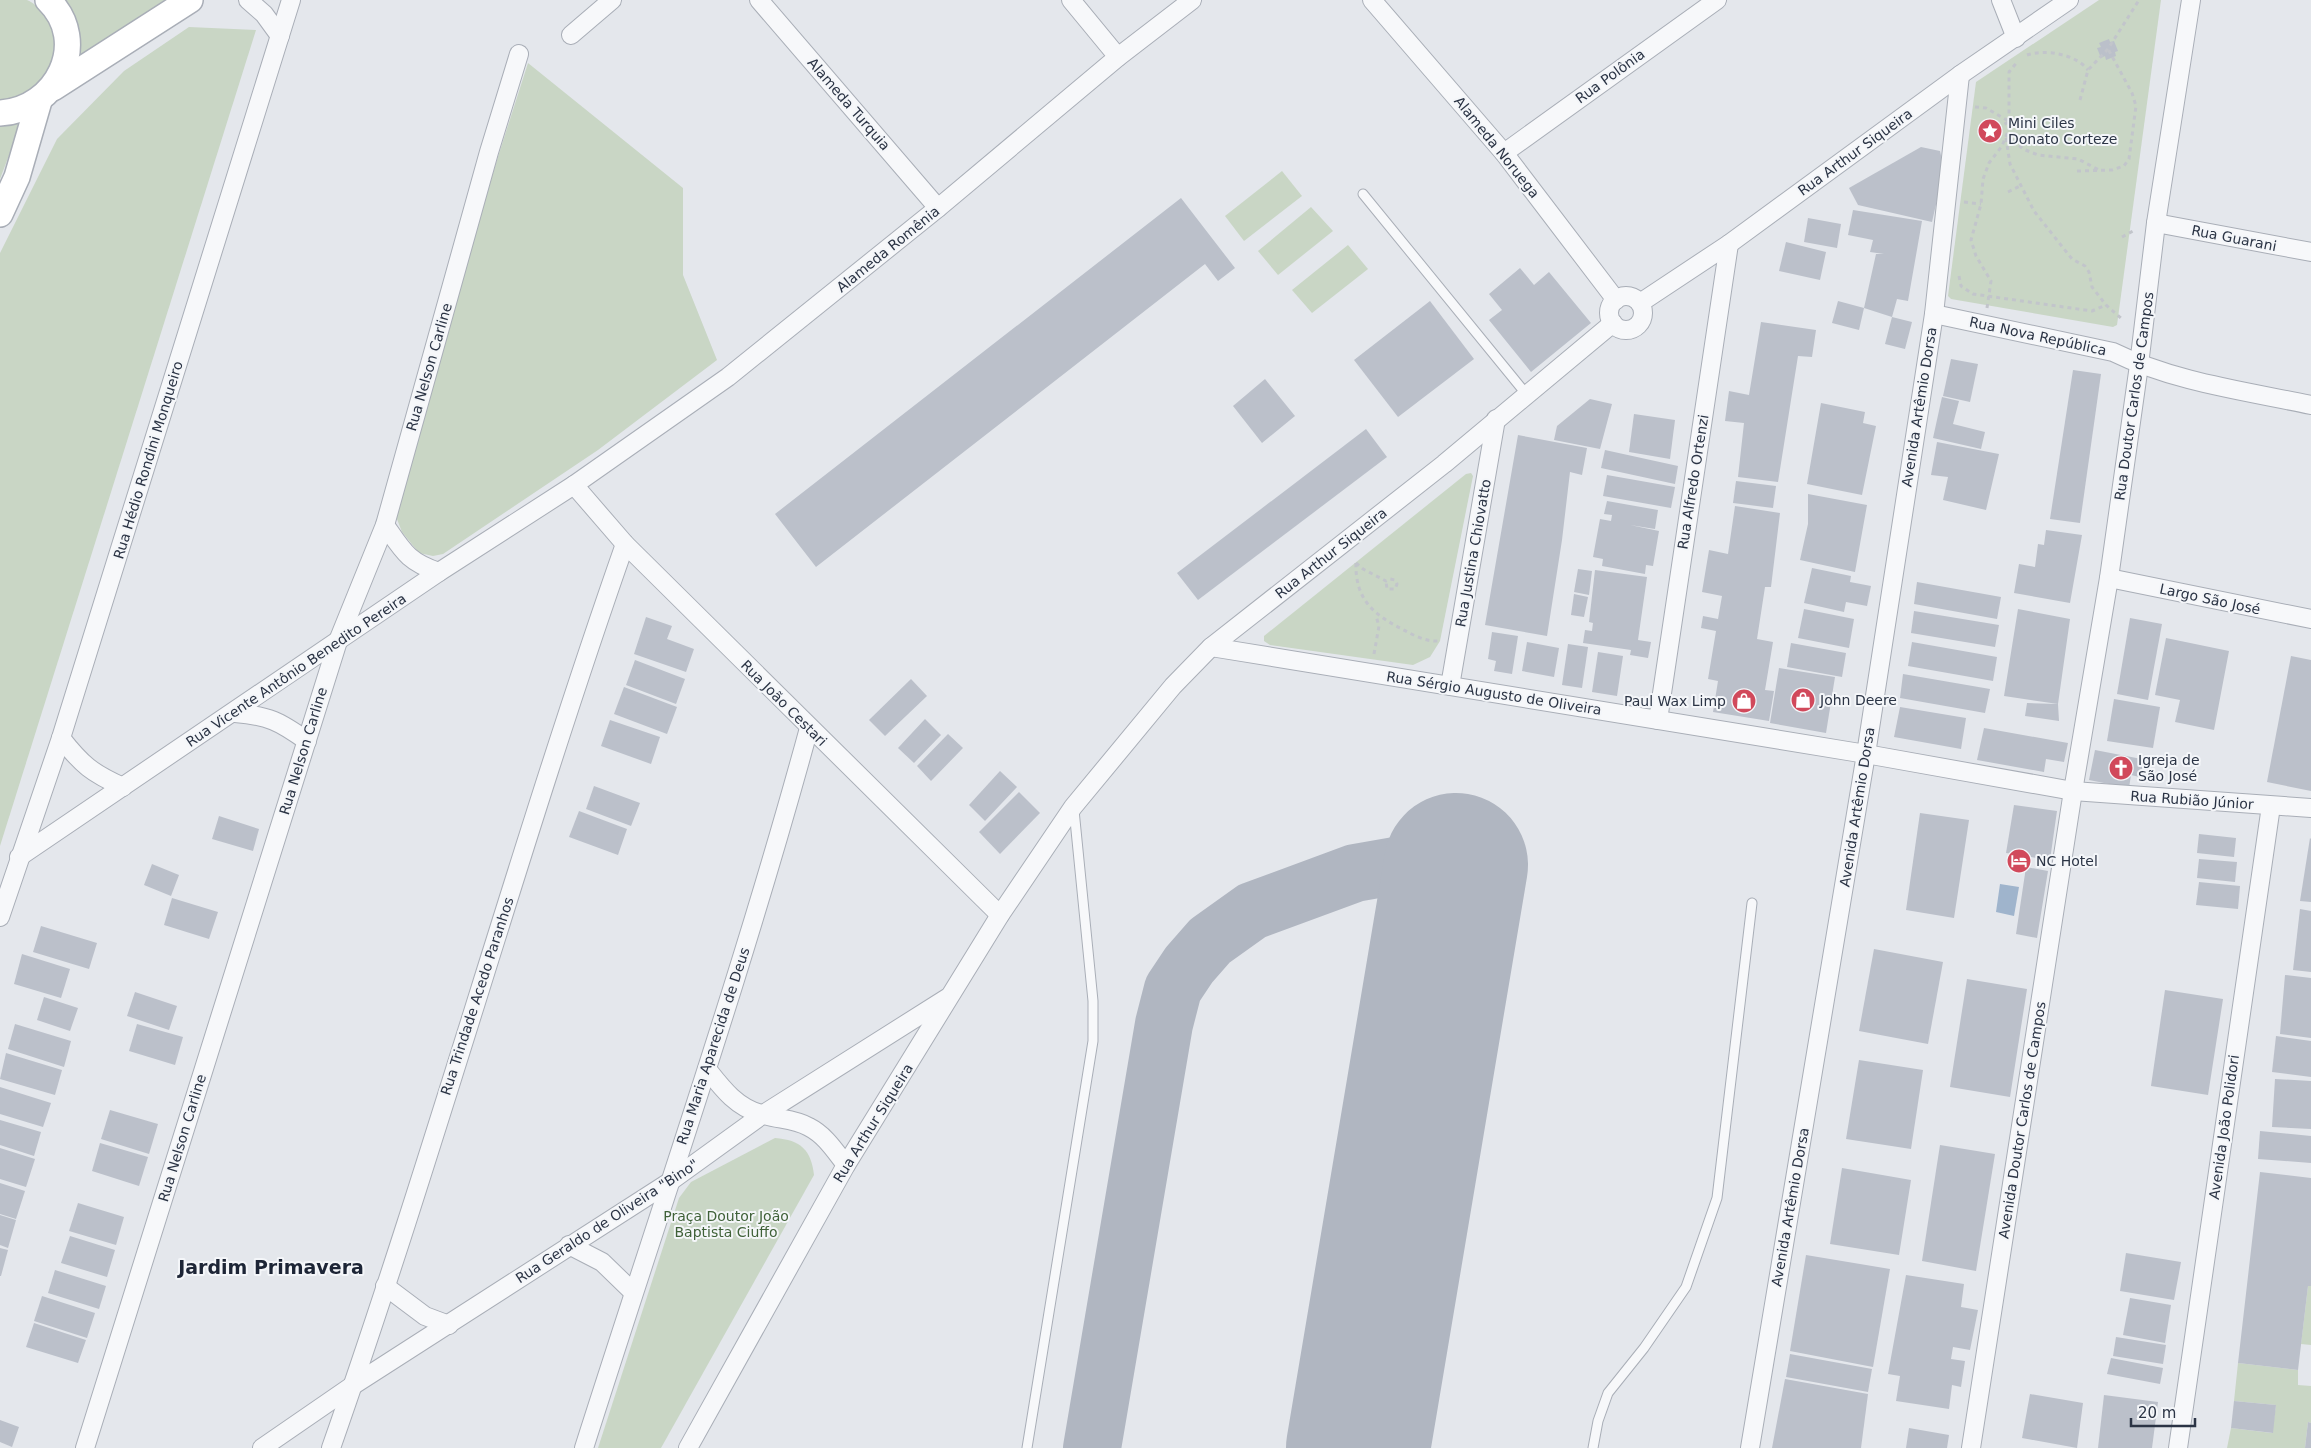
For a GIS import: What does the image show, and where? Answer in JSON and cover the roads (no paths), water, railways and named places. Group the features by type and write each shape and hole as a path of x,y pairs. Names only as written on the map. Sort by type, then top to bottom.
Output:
{"street":[{"path":"0,214 17,177 46,94 63,68 67,46 63,25 53,5 48,0"},
{"path":"0,113 16,112 190,0"},
{"path":"248,0 264,14 280,36"},
{"name":"Rua Hédio Rondini Monqueiro","path":"0,917 62,738 291,0"},
{"path":"571,35 612,0"},
{"name":"Alameda Turquia","path":"759,0 938,208"},
{"path":"1071,0 1118,58"},
{"name":"Alameda Romênia","path":"574,485 728,377 938,208 1118,58 1192,0"},
{"name":"Rua Polônia","path":"1504,153 1717,0"},
{"path":"2001,0 2016,38"},
{"name":"Rua Arthur Siqueira","path":"1640,303 1729,244 1960,75 2069,0"},
{"name":"Rua Doutor Carlos de Campos","path":"2073,791 2109,578 2139,365 2156,223 2191,0"},
{"name":"Alameda Noruega","path":"1376,1 1504,153 1616,300"},
{"name":"Rua Nelson Carline","path":"85,1448 338,642 385,525 489,152 519,54"},
{"name":"Avenida Artêmio Dorsa","path":"1750,1448 1866,754 1934,314 1960,75"},
{"name":"Rua Guarani","path":"2156,223 2311,252"},
{"name":"Rua Alfredo Ortenzi","path":"1658,720 1729,244"},
{"path":"1626,296 1640,303 1643,314 1639,324 1629,330 1613,323 1610,313 1616,300 1626,296"},
{"name":"Rua Nova República","path":"1934,314 2113,352 2139,365 2200,381 2311,405"},
{"name":"Rua Arthur Siqueira","path":"688,1448 846,1165 1000,915 1073,807 1173,686 1210,647 1444,464 1613,323"},
{"name":"Rua Justina Chiovatto","path":"1450,686 1496,419"},
{"name":"Rua João Cestari","path":"574,485 625,544 1000,915"},
{"name":"Rua Vicente Antônio Benedito Pereira","path":"20,857 235,713 439,572 574,485"},
{"path":"385,525 404,552 418,565 439,572"},
{"name":"Rua Trindade Acedo Paranhos","path":"330,1448 385,1286 585,657 625,544"},
{"name":"Largo São José","path":"2109,578 2311,619"},
{"name":"Rua Sérgio Augusto de Oliveira","path":"1210,647 1866,754 2073,791"},
{"path":"235,713 264,716 284,725 307,741"},
{"name":"Rua Maria Aparecida de Deus","path":"584,1448 668,1183 707,1069 780,833 809,728"},
{"path":"62,738 79,761 99,776 123,787"},
{"name":"Rua Rubião Júnior","path":"2073,791 2311,808"},
{"name":"Avenida Doutor Carlos de Campos","path":"1972,1448 2073,791"},
{"name":"Avenida João Polidori","path":"2178,1448 2271,806"},
{"name":"Rua Geraldo de Oliveira \"Bino\"","path":"262,1448 352,1386 668,1183 762,1115 952,995"},
{"path":"707,1069 727,1095 742,1106 762,1115 791,1118 810,1127 825,1138 846,1165"},
{"path":"569,1245 602,1262 633,1292"},
{"path":"385,1286 425,1316 449,1325"}],"lane":[{"path":"1362,194 1527,395"},
{"path":"1027,1448 1093,1041 1093,1001 1073,807"},
{"path":"1593,1448 1598,1421 1608,1393 1644,1348 1686,1287 1717,1198 1752,903"}],"water":[{"path":"2000,884 2019,887 2014,916 1996,912"}],"place":[{"name":"Mini Ciles Donato Corteze","path":"1990,131"},
{"name":"John Deere","path":"1803,700"},
{"name":"Paul Wax Limp","path":"1744,701"},
{"name":"Igreja de São José","path":"2121,768"},
{"name":"NC Hotel","path":"2019,861"}],"district":[{"name":"Jardim Primavera","path":"271,1267"}],"park label":[{"name":"Praça Doutor João Baptista Ciuffo","path":"726,1224"}]}
